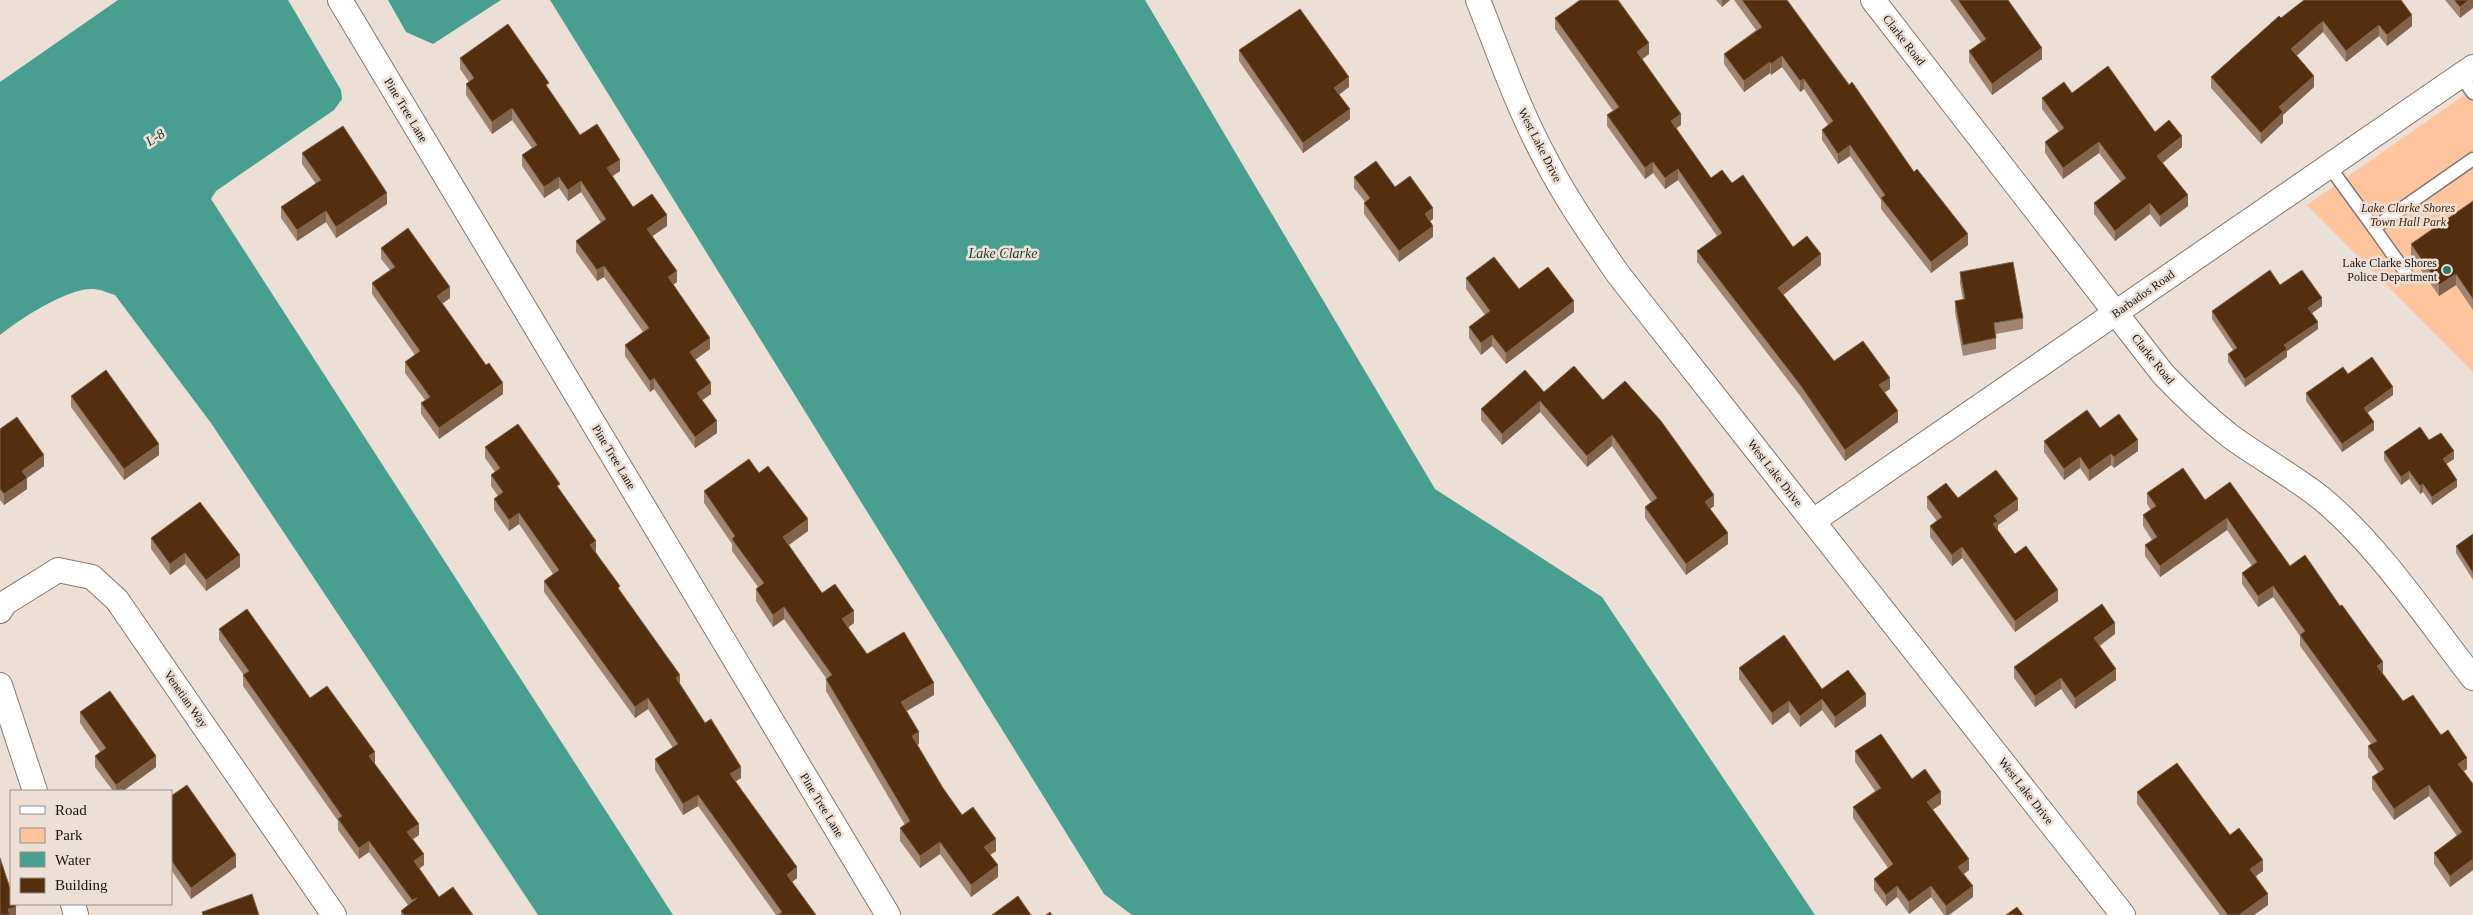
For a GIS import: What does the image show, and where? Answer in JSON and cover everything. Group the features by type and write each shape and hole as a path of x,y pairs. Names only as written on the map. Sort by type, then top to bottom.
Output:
{"street":[{"name":"Pine Tree Lane","path":"340,0 888,915"},
{"name":"West Lake Drive","path":"1478,0 1530,128 1544,157 1579,217 1618,274 2123,915"},
{"name":"Clarke Road","path":"1873,0 2117,312 2163,374 2188,400 2230,436 2307,487 2348,524 2373,550 2473,678"},
{"name":"Barbados Road","path":"1814,521 2328,166 2469,78"},
{"name":"Venetian Way","path":"0,611 5,602 58,570 92,577 117,600 334,915"},
{"path":"0,685 35,790"}],"lane":[{"path":"2374,228 2473,158"},
{"path":"2328,166 2406,273"}],"green space":[{"name":"Lake Clarke Shores Town Hall Park","path":"2473,89 2473,372 2307,205"}],"water":[{"name":"L-8","path":"118,0 288,0 341,90 342,99 334,110 216,191 211,199 673,915 538,915 211,423 115,295 93,289 71,293 31,313 0,335 0,82"},
{"path":"388,0 501,0 433,44 406,32"},
{"name":"Lake Clarke","path":"550,0 1145,0 1435,489 1602,597 1815,915 1132,915 1104,894"}],"building":[{"path":"1580,0 1618,0 1649,43 1637,52 1681,114 1671,121 1711,178 1722,170 1732,183 1743,175 1793,247 1807,236 1821,254 1778,288 1834,361 1863,341 1890,378 1879,385 1898,411 1845,450 1801,386 1697,251 1722,233 1678,169 1665,178 1653,162 1645,168 1607,115 1619,107 1555,18"},
{"path":"1742,0 1787,0 1849,85 1852,82 1914,172 1917,169 1968,234 1931,262 1881,198 1885,195 1850,145 1838,154 1822,130 1833,121 1804,79 1800,81 1782,56 1771,64 1770,62 1744,81 1724,54 1762,27"},
{"path":"1958,0 2008,0 2042,48 1992,84 1969,51 1986,39"},
{"path":"2304,0 2401,0 2412,15 2387,35 2379,25 2346,51 2323,21 2291,49 2314,76 2279,107 2283,112 2261,133 2211,77 2279,16 2281,18"},
{"path":"2454,0 2469,0 2460,7"},
{"path":"1300,9 1349,77 1334,88 1350,109 1303,143 1239,50"},
{"path":"508,24 549,83 546,85 580,135 597,124 620,160 607,168 633,207 652,194 667,215 647,229 677,271 668,277 710,338 690,352 711,383 697,393 717,421 695,437 654,378 650,381 625,345 649,328 604,266 597,270 576,241 606,219 581,181 568,190 559,177 544,187 522,155 537,145 512,108 492,122 466,84 474,78 460,58"},
{"path":"2108,66 2155,132 2169,120 2182,136 2157,156 2188,195 2160,216 2150,203 2115,231 2094,203 2126,178 2099,142 2063,168 2045,142 2064,128 2042,98 2064,82 2072,93"},
{"path":"343,126 387,193 336,227 326,211 297,230 281,207 321,180 302,153"},
{"path":"1376,161 1395,187 1410,176 1433,208 1425,214 1433,226 1399,251 1364,203 1370,198 1354,177"},
{"name":"Lake Clarke Shores Police Department","path":"2473,201 2473,299 2456,274 2439,285 2411,244"},
{"path":"408,228 450,287 437,296 486,365 489,363 503,383 439,428 421,403 430,397 405,362 420,351 372,283 395,267 381,248"},
{"path":"1494,257 1519,289 1548,267 1574,301 1506,353 1492,335 1481,343 1469,327 1490,311 1466,278"},
{"path":"2013,262 2023,318 1994,323 1996,338 1963,345 1955,301 1965,299 1960,272"},
{"path":"2270,270 2280,285 2302,270 2322,298 2308,308 2318,322 2284,345 2287,349 2245,379 2228,354 2237,348 2212,311"},
{"path":"2372,357 2393,387 2364,408 2374,422 2342,444 2306,393 2343,367 2348,374"},
{"path":"1574,366 1603,400 1625,381 1661,421 1714,495 1705,502 1728,533 1686,564 1645,507 1657,498 1612,435 1587,456 1540,401 1502,434 1481,409 1525,370 1544,392"},
{"path":"106,370 159,444 124,469 71,396"},
{"path":"2087,410 2100,428 2119,414 2138,440 2114,457 2111,454 2089,470 2080,457 2064,469 2044,441"},
{"path":"17,417 44,455 22,471 27,478 4,494 0,489 0,429"},
{"path":"518,424 560,484 557,486 596,541 590,545 680,675 676,678 705,723 711,719 741,767 730,774 797,867 787,875 816,915 778,915 782,912 698,795 683,804 655,759 678,744 648,698 635,707 544,581 559,570 519,513 509,520 494,499 503,492 491,475 500,468 485,447"},
{"path":"2420,427 2429,440 2441,433 2454,451 2443,459 2457,480 2432,497 2423,484 2420,486 2409,471 2401,477 2384,452"},
{"path":"749,459 759,473 768,466 808,519 783,537 822,593 835,584 854,611 842,619 867,654 904,632 934,683 901,702 919,732 912,736 943,788 962,815 973,807 996,839 984,847 998,865 971,885 940,842 920,856 900,828 910,821 826,679 832,675 784,607 773,615 756,589 764,583 732,539 735,536 704,491"},
{"path":"2183,468 2205,500 2230,482 2290,566 2305,555 2340,606 2342,605 2383,662 2377,666 2403,701 2413,695 2441,735 2448,730 2467,758 2458,764 2473,784 2473,859 2450,876 2434,853 2462,832 2429,785 2394,809 2372,777 2384,769 2368,746 2377,741 2300,635 2305,631 2273,586 2258,596 2242,573 2257,562 2227,518 2160,566 2145,545 2157,537 2143,515 2156,506 2147,493"},
{"path":"1996,470 2018,499 1994,516 1998,521 1993,524 2015,554 2026,546 2058,590 2015,621 1962,547 1952,555 1930,526 1942,517 1927,497 1946,483 1958,498"},
{"path":"200,502 240,555 206,580 185,553 170,564 151,538"},
{"path":"2473,534 2473,573 2456,546"},
{"path":"2102,604 2115,623 2094,638 2116,669 2075,698 2061,678 2035,696 2014,667"},
{"path":"247,609 310,698 327,686 375,752 369,756 419,824 407,832 424,854 414,861 439,897 453,887 473,915 404,915 401,911 417,898 412,900 369,841 359,848 338,819 342,816 243,675 249,671 219,629"},
{"path":"1784,635 1822,689 1848,670 1866,694 1835,717 1822,699 1800,716 1789,701 1772,713 1739,668"},
{"path":"110,691 156,756 116,785 95,756 106,748 80,712"},
{"path":"1881,734 1912,779 1925,769 1941,792 1927,802 1969,859 1958,867 1973,886 1946,906 1931,886 1909,902 1897,886 1886,895 1874,879 1893,864 1853,807 1881,788 1855,751"},
{"path":"2177,763 2230,835 2239,828 2263,860 2250,869 2268,894 2239,915 2228,915 2137,792"},
{"path":"187,785 236,855 191,888 172,861 172,795"},
{"path":"0,858 10,888 10,905 15,905 16,907 8,909 10,915 0,915"},
{"path":"252,894 259,915 203,915 202,912"},
{"path":"1018,896 1031,915 992,915"},
{"path":"2017,907 2023,915 2006,915"}],"place":[{"name":"Lake Clarke Shores Police Department","path":"2447,270"}]}
